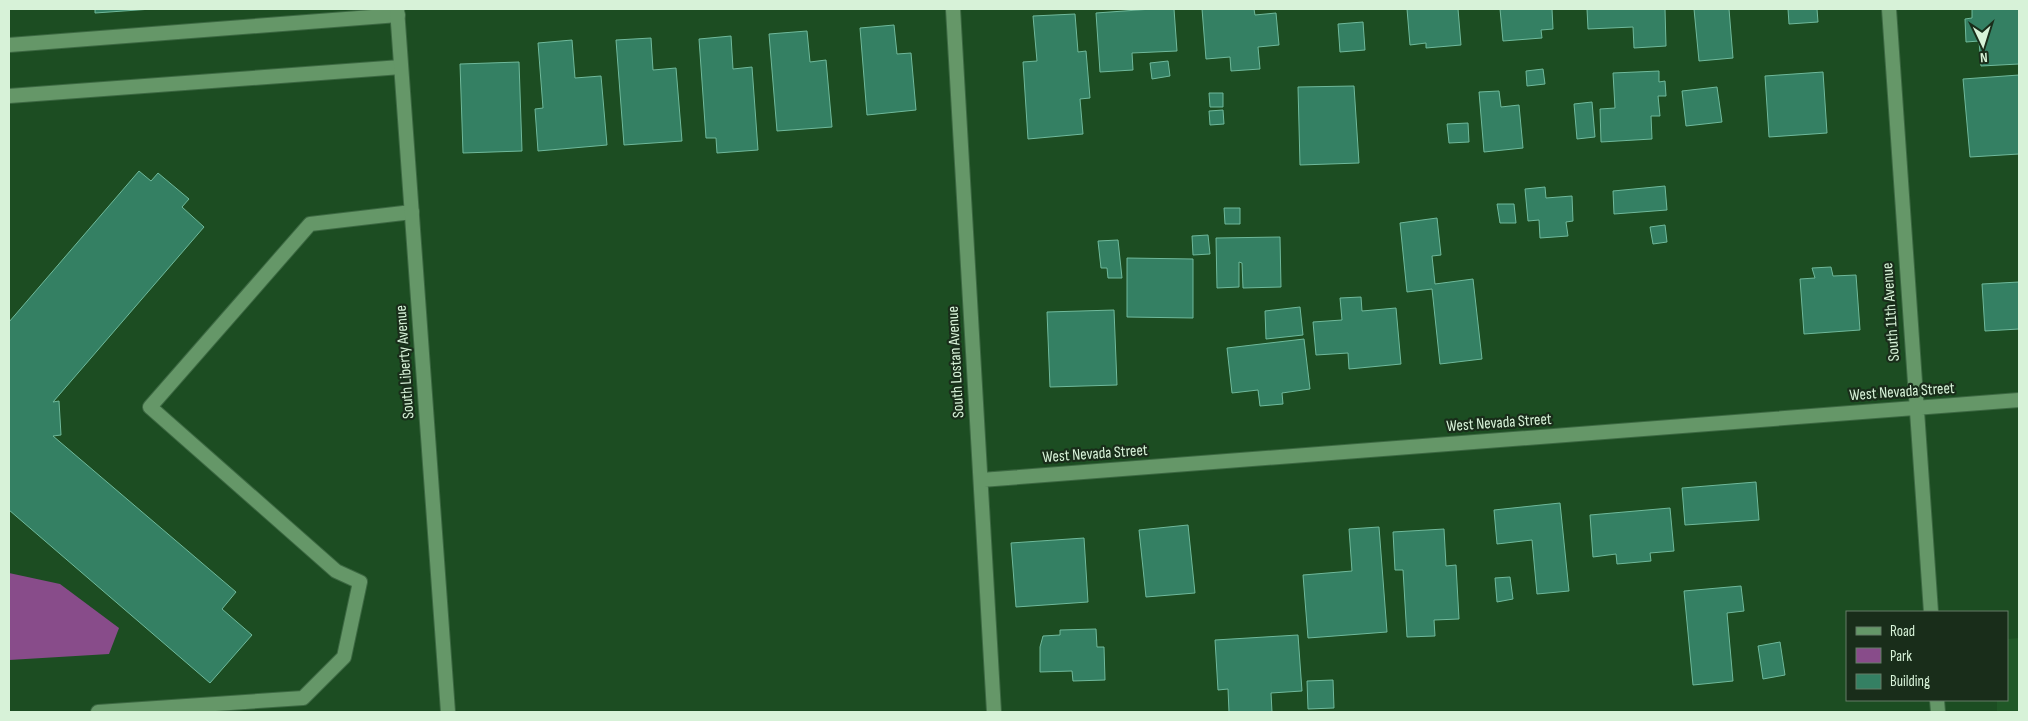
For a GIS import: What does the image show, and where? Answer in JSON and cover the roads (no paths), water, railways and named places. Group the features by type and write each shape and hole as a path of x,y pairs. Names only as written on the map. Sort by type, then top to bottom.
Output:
{"street":[{"name":"South Lostan Avenue","path":"953,9 994,712"},
{"name":"South 11th Avenue","path":"1888,9 1930,611"},
{"path":"9,45 397,12"},
{"name":"South Liberty Avenue","path":"397,12 448,712"},
{"path":"9,96 401,67"},
{"path":"98,712 302,698 344,657 360,582 336,571 150,407 310,224 412,212"},
{"name":"West Nevada Street","path":"980,480 2019,400"}]}
